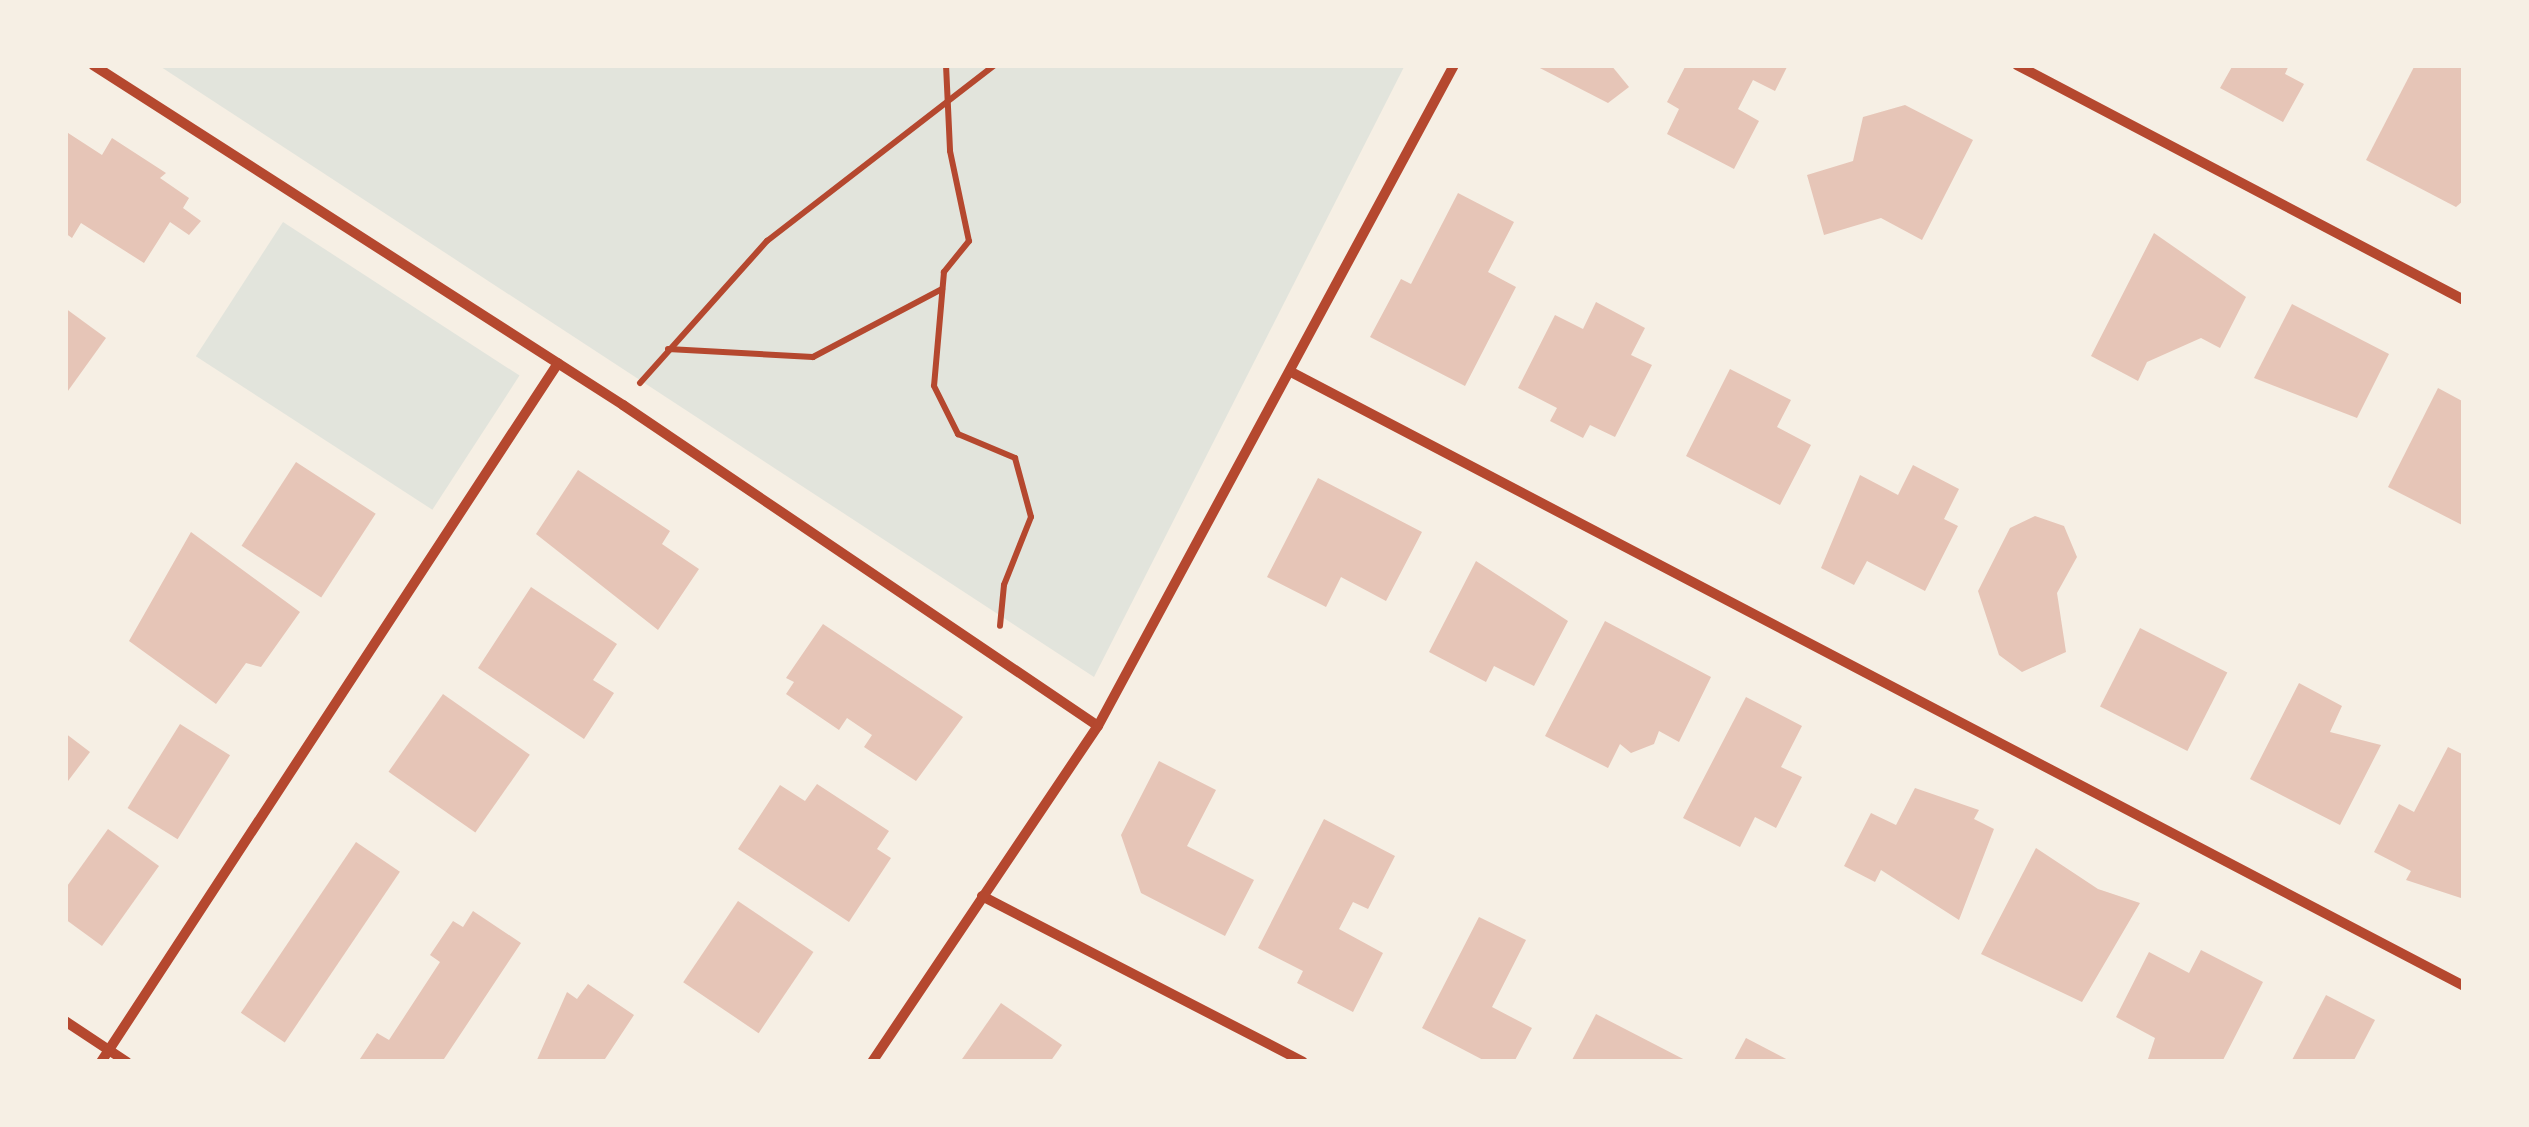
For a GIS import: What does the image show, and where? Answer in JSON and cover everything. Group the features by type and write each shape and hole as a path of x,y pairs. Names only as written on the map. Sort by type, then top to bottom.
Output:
{"street":[{"path":"93,65 623,405 998,653 1098,726"},
{"path":"872,1062 1098,726 1294,373 1454,65"},
{"path":"2018,65 2464,300"},
{"path":"101,1062 558,363"},
{"path":"1294,373 2464,986"},
{"path":"982,896 1304,1062"},
{"path":"65,1022 127,1062"}],"path":[{"path":"946,65 946,110 969,241 942,288 934,386 958,434 1015,458 1032,517 1004,585 998,653"},
{"path":"623,405 667,348 768,241 946,110 995,65"},
{"path":"667,348 813,357 942,288"}],"shaded area":[{"path":"158,65 1405,65 1094,677"},
{"path":"283,222 520,376 432,510 196,356"}],"building":[{"path":"1534,65 1611,65 1629,87 1608,103"},
{"path":"1686,65 1788,65 1775,91 1753,80 1738,109 1759,121 1734,169 1667,134 1679,109 1667,102"},
{"path":"2233,65 2289,65 2285,74 2304,84 2283,122 2220,88"},
{"path":"2415,65 2464,66 2464,200 2456,207 2366,160"},
{"path":"1905,105 1973,140 1922,240 1881,218 1824,235 1807,175 1853,161 1863,117"},
{"path":"65,131 102,155 112,138 166,173 160,178 189,198 183,208 201,221 189,235 170,222 144,263 81,223 72,238 65,233"},
{"path":"1458,193 1514,222 1488,272 1516,287 1465,386 1370,337 1401,279 1411,284"},
{"path":"2154,233 2246,297 2220,348 2201,338 2147,362 2138,381 2091,356"},
{"path":"1596,302 1645,328 1631,355 1652,365 1615,437 1590,425 1583,438 1550,421 1557,408 1518,388 1555,315 1583,329"},
{"path":"2292,304 2389,354 2357,418 2254,378"},
{"path":"65,308 106,338 65,395"},
{"path":"1730,369 1791,400 1777,427 1811,445 1780,505 1686,456"},
{"path":"2438,388 2464,402 2464,526 2388,487"},
{"path":"296,462 376,514 321,598 242,546"},
{"path":"1913,465 1959,489 1944,519 1958,526 1925,591 1867,561 1854,585 1821,568 1860,475 1898,495"},
{"path":"578,470 670,531 662,544 699,569 658,630 536,534"},
{"path":"1318,478 1422,532 1386,601 1341,577 1326,607 1267,577"},
{"path":"2035,516 2064,526 2077,557 2057,593 2066,652 2022,672 1999,655 1978,591 2010,528"},
{"path":"191,532 300,612 261,667 246,663 216,704 129,641"},
{"path":"1476,561 1568,621 1534,686 1494,666 1486,682 1429,652"},
{"path":"531,587 617,644 593,680 614,693 584,739 478,668"},
{"path":"1605,621 1711,677 1679,742 1659,731 1654,744 1631,753 1620,744 1608,768 1545,736"},
{"path":"823,624 963,717 916,781 864,747 872,735 847,718 839,730 786,694 794,682 786,678"},
{"path":"2140,628 2227,672 2187,751 2100,706"},
{"path":"2299,683 2342,706 2330,732 2381,745 2340,825 2250,779"},
{"path":"443,694 530,755 475,833 389,772"},
{"path":"1746,697 1802,726 1781,767 1802,777 1776,828 1755,817 1740,847 1683,818"},
{"path":"180,724 230,755 178,839 128,808"},
{"path":"65,733 90,752 65,785"},
{"path":"2448,747 2464,755 2464,899 2406,880 2411,871 2374,852 2399,804 2414,812"},
{"path":"1159,761 1216,790 1187,846 1254,880 1225,936 1141,893 1121,835"},
{"path":"817,784 889,831 877,849 891,858 849,922 738,849 780,785 805,801"},
{"path":"1915,788 1979,810 1974,819 1994,829 1959,920 1881,870 1875,882 1844,866 1871,813 1896,825"},
{"path":"1324,819 1395,856 1368,909 1353,902 1339,929 1383,953 1353,1012 1297,983 1303,971 1258,948"},
{"path":"108,829 159,866 102,946 65,919 65,889"},
{"path":"356,842 400,872 285,1042 241,1013"},
{"path":"2036,848 2098,889 2140,903 2082,1002 1981,954"},
{"path":"738,901 813,952 759,1033 683,982"},
{"path":"473,911 521,943 442,1062 358,1062 377,1033 389,1040 440,962 430,955 453,921 463,927"},
{"path":"1479,917 1526,940 1492,1007 1532,1028 1514,1062 1487,1062 1422,1028"},
{"path":"2201,950 2263,982 2222,1062 2147,1062 2155,1038 2116,1017 2149,952 2189,973"},
{"path":"588,984 634,1015 603,1062 536,1062 567,992 577,999"},
{"path":"2326,995 2375,1020 2353,1062 2291,1062"},
{"path":"1001,1003 1062,1045 1050,1062 960,1062"},
{"path":"1596,1014 1689,1062 1571,1062"},
{"path":"1746,1038 1792,1062 1733,1062"}]}
